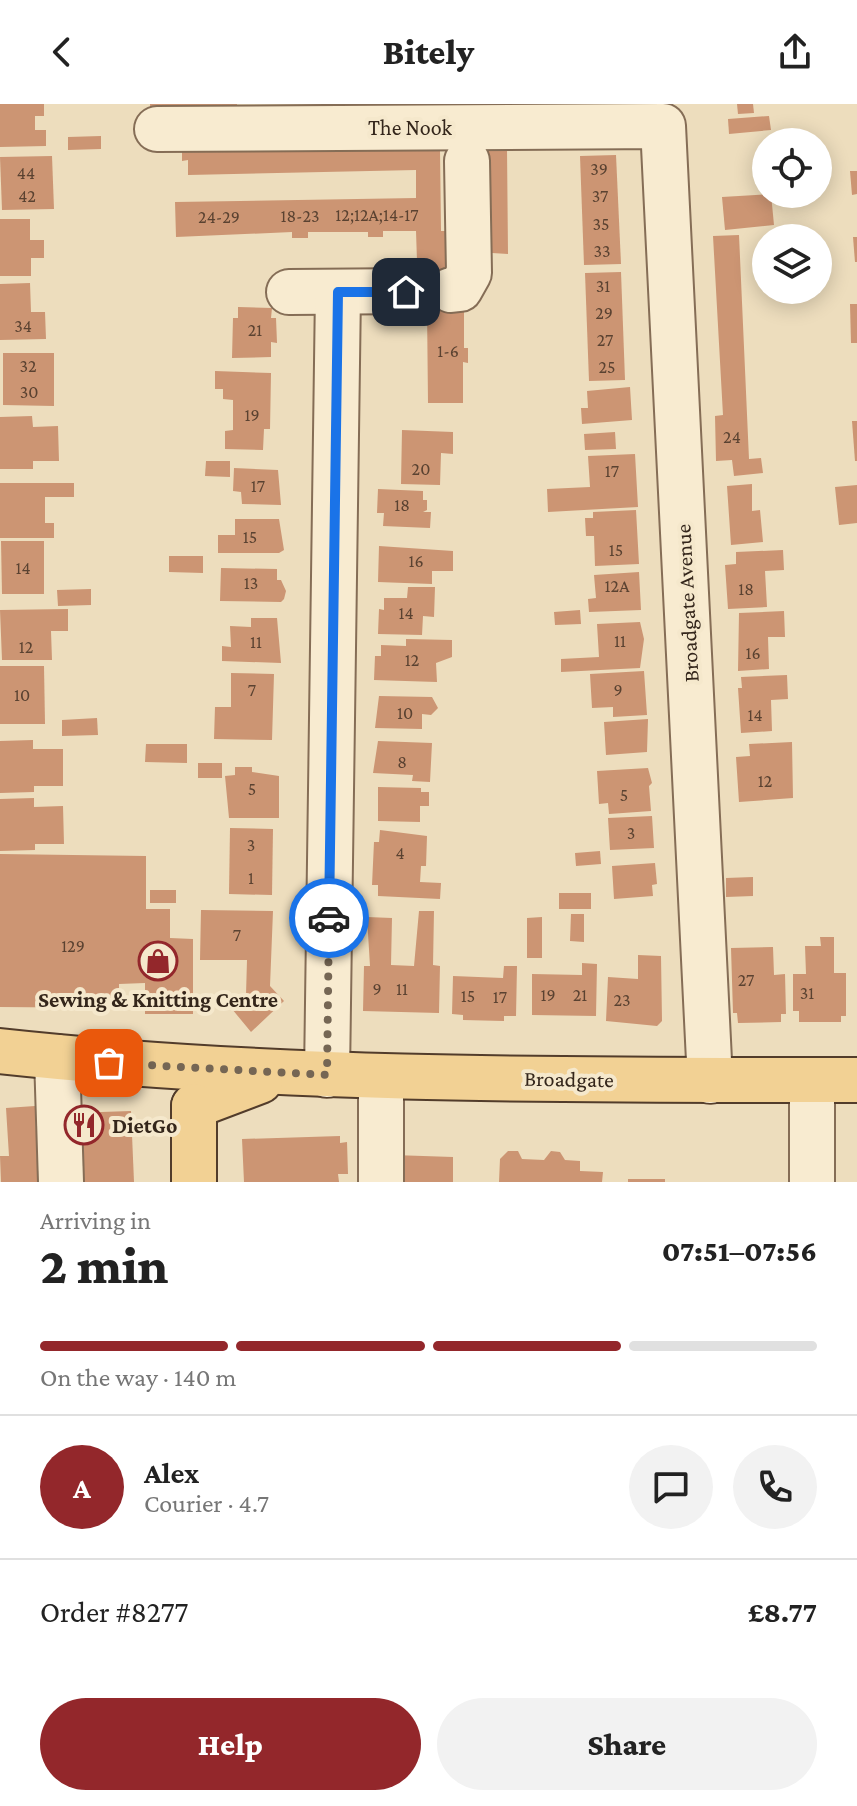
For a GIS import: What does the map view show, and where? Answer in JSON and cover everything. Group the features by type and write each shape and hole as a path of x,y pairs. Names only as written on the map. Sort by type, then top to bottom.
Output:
{"main road":[{"name":"Broadgate","path":"0,1051 135,1066 282,1074 710,1081 857,1080"},
{"path":"135,1066 194,1106"},
{"path":"194,1106 282,1074"},
{"path":"194,1106 194,1182"}],"street":[{"name":"The Nook","path":"157,129 663,126"},
{"name":"Broadgate Avenue","path":"663,126 710,1081"},
{"path":"289,292 460,289 469,273 467,161"},
{"path":"327,1075 338,292"},
{"path":"57,1057 61,1182"},
{"path":"381,1076 381,1182"},
{"path":"812,1080 812,1182"}],"building":[{"path":"0,104 44,104 44,116 35,116 35,130 46,130 46,146 0,147"},
{"path":"150,104 237,104 238,116 150,117"},
{"path":"737,104 753,104 754,113 738,114"},
{"path":"769,116 771,128 752,128 752,132 729,134 728,119"},
{"path":"101,136 101,149 68,150 68,137"},
{"path":"415,143 415,150 440,150 441,231 450,231 464,305 464,348 468,348 468,363 463,362 463,403 428,403 427,307 412,277 412,261 417,261 416,231 383,231 383,237 368,237 368,232 308,232 308,238 292,238 292,232 176,237 175,202 416,198 416,170 188,175 188,160 182,161 182,147"},
{"path":"482,149 507,149 508,254 492,253 491,232 483,232"},
{"path":"616,155 621,264 584,265 580,156"},
{"path":"52,156 54,209 2,210 0,157"},
{"path":"850,171 857,171 857,194 852,195"},
{"path":"752,195 752,208 772,208 774,224 752,224 752,227 725,230 722,197"},
{"path":"0,219 30,219 30,240 44,240 44,258 31,258 31,276 0,276"},
{"path":"739,235 749,459 761,458 763,473 734,476 732,460 716,461 715,416 723,415 713,236"},
{"path":"853,237 857,237 857,262 855,262"},
{"path":"621,272 625,380 589,381 585,273"},
{"path":"30,283 31,312 45,312 46,339 0,340 0,284"},
{"path":"850,304 857,304 857,343 851,343"},
{"path":"238,307 272,308 271,318 276,318 277,343 271,342 271,357 232,358 233,318 238,318"},
{"path":"3,353 54,353 54,406 3,405"},
{"path":"215,371 271,373 270,429 264,429 263,450 225,449 225,431 233,430 233,400 223,399 223,389 215,389"},
{"path":"630,387 632,420 582,424 581,408 588,408 587,391"},
{"path":"32,416 33,427 58,426 59,461 33,461 33,469 0,469 0,417"},
{"path":"852,421 857,421 857,461 855,461"},
{"path":"402,430 453,432 453,454 441,453 440,485 401,484"},
{"path":"615,432 616,449 585,450 584,434"},
{"path":"635,454 638,507 548,512 547,489 590,487 588,456"},
{"path":"206,461 230,461 230,477 205,476"},
{"path":"234,468 278,470 281,505 242,504 241,492 233,491"},
{"path":"0,483 74,483 74,497 45,497 45,523 54,523 54,538 0,538"},
{"path":"752,484 752,511 760,510 763,542 731,545 727,486"},
{"path":"857,485 857,523 839,525 835,487"},
{"path":"378,489 423,491 427,510 423,512 431,512 430,528 383,526 384,513 377,513"},
{"path":"636,510 639,564 595,566 594,536 586,536 585,518 593,518 593,512"},
{"path":"235,519 279,519 284,550 279,553 218,553 218,535 235,535"},
{"path":"1,541 44,541 44,594 2,594"},
{"path":"379,546 453,551 453,571 432,571 432,584 378,582"},
{"path":"783,550 784,570 765,571 767,607 728,609 725,565 736,564 736,552"},
{"path":"169,556 203,556 203,573 169,572"},
{"path":"221,568 277,569 277,580 281,580 286,591 284,599 281,602 220,601"},
{"path":"639,572 641,610 589,612 588,599 596,598 594,575"},
{"path":"408,587 435,587 434,617 423,616 422,635 378,634 379,609 384,610 384,598 407,598"},
{"path":"91,589 91,605 58,606 57,590"},
{"path":"68,609 68,631 51,631 52,660 2,660 0,610"},
{"path":"580,610 581,624 555,625 554,612"},
{"path":"784,611 785,637 768,637 769,669 738,671 739,613"},
{"path":"251,618 277,618 281,663 222,661 222,646 231,647 230,626 251,627"},
{"path":"640,622 644,639 640,668 561,672 561,659 599,657 597,624"},
{"path":"406,639 452,640 452,657 436,663 437,682 374,680 375,656 381,656 381,645 406,646"},
{"path":"0,666 44,666 45,724 0,724"},
{"path":"644,671 647,715 613,717 613,707 592,708 590,674"},
{"path":"231,673 274,674 272,740 214,739 215,707 231,707"},
{"path":"787,675 788,699 771,700 772,731 741,733 738,688 742,688 741,677"},
{"path":"379,696 432,697 438,708 431,715 422,714 422,729 375,728"},
{"path":"97,718 98,735 62,736 62,720"},
{"path":"648,719 647,752 606,755 604,722"},
{"path":"33,740 33,749 63,749 63,786 34,786 34,792 0,793 0,741"},
{"path":"378,741 432,743 430,782 412,781 413,775 373,773"},
{"path":"792,742 793,798 739,802 736,757 750,756 749,744"},
{"path":"146,744 187,744 187,763 145,762"},
{"path":"198,763 222,763 222,778 198,778"},
{"path":"235,767 252,767 252,772 279,776 279,818 229,818 225,776 235,775"},
{"path":"648,768 652,783 649,786 651,811 609,814 608,803 599,804 597,771"},
{"path":"378,787 421,788 421,792 429,792 429,806 420,806 420,822 378,821"},
{"path":"34,798 34,807 63,806 64,844 35,844 35,850 0,851 0,799"},
{"path":"652,816 654,848 610,850 608,818"},
{"path":"230,828 273,829 272,895 229,894"},
{"path":"380,830 427,836 426,866 421,866 420,882 441,883 440,899 378,896 378,885 372,885 374,842 379,842"},
{"path":"600,851 601,864 576,866 575,853"},
{"path":"0,854 146,856 146,909 170,909 170,938 193,939 193,1014 145,1014 145,983 119,984 119,1008 0,1007"},
{"path":"655,863 657,884 652,885 653,896 614,899 612,866"},
{"path":"753,877 753,896 726,897 726,878"},
{"path":"150,890 176,890 176,903 150,903"},
{"path":"559,893 591,893 591,909 559,909"},
{"path":"201,910 273,911 270,986 284,1001 251,1032 232,1009 246,995 247,960 200,960"},
{"path":"419,911 434,911 433,965 440,966 439,1013 363,1011 364,966 370,966 367,917 392,918 391,965 414,966"},
{"path":"571,914 584,914 584,942 570,941"},
{"path":"542,917 542,958 527,958 527,918"},
{"path":"820,937 834,937 834,973 846,973 846,1016 841,1016 841,1022 799,1022 799,1011 793,1011 793,974 806,974 805,946 821,946"},
{"path":"773,947 774,975 785,974 786,1014 781,1014 781,1022 738,1023 737,1013 733,1013 731,948"},
{"path":"638,955 661,956 662,1021 657,1026 606,1021 608,977 638,979"},
{"path":"582,963 597,964 596,1016 532,1015 532,974 582,975"},
{"path":"504,966 517,966 516,1016 504,1016 504,1021 463,1020 463,1015 452,1014 453,976 503,978"},
{"path":"35,1106 37,1160 47,1160 49,1182 1,1182 0,1156 9,1156 6,1108"},
{"path":"131,1111 134,1182 74,1182 72,1113"},
{"path":"340,1136 340,1143 347,1142 348,1174 338,1174 339,1182 244,1182 242,1139"},
{"path":"508,1151 518,1151 522,1159 544,1160 551,1151 560,1152 565,1160 580,1161 580,1171 603,1172 602,1182 499,1182 500,1159"},
{"path":"393,1155 453,1157 453,1182 393,1182"},
{"path":"628,1179 665,1179 665,1182 628,1182"}],"way so far":[{"path":"109,1063 327,1075 329,918"}],"place":[{"name":"Sewing & Knitting Centre","path":"158,961"},
{"name":"DietGo","path":"84,1125"}],"route":[{"path":"329,918 338,292 406,292"}]}
